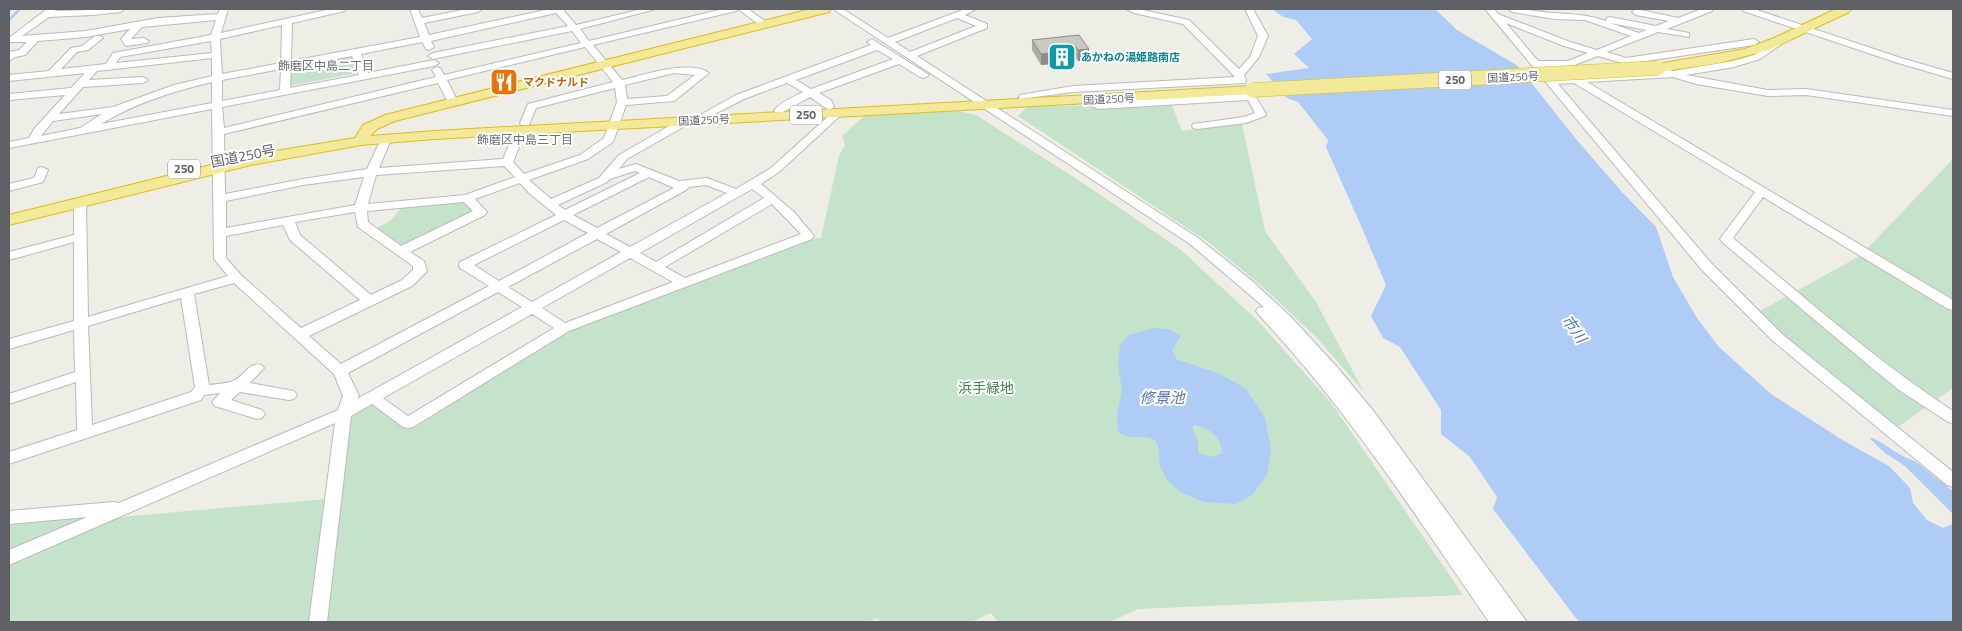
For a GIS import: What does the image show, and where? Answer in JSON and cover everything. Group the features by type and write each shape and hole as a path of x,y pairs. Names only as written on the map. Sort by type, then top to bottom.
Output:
{"highway":[{"name":"国道250号","path":"362,138 370,125 384,120 824,9"},
{"name":"国道250号","path":"976,103 1024,97 1659,69 1721,60 1780,41 1798,27 1828,9"},
{"name":"国道250号","path":"1659,69 1754,42 1845,9"},
{"name":"国道250号","path":"614,122 683,121 833,110 1085,100 1246,86"},
{"name":"国道250号","path":"9,213 220,164 362,138 614,122 707,114 779,110 833,110"},
{"name":"国道250号","path":"362,138 386,139 522,127"},
{"name":"国道250号","path":"9,220 220,164"}],"street":[{"path":"10,41 28,27 36,24 50,11 92,12 115,9"},
{"path":"108,67 116,55 161,48 342,9"},
{"path":"414,9 441,78 453,102"},
{"path":"418,22 478,9"},
{"path":"83,130 116,110 178,87 426,39 559,9 620,84 622,102 609,140 584,157 467,198 360,208 220,233"},
{"path":"9,145 364,76 652,9"},
{"path":"219,132 734,9"},
{"path":"742,9 764,24"},
{"path":"824,9 900,60 976,103"},
{"path":"837,9 911,55 976,103 1180,236 1247,284 1286,320 1332,370 1370,417 1518,622"},
{"path":"889,41 972,9"},
{"path":"1130,9 1144,14 1171,12 1186,22 1246,86 1261,114 1246,120 1197,126"},
{"path":"1246,86 1248,67 1256,55 1263,36 1249,9"},
{"path":"1512,9 1555,16 1586,17 1638,36"},
{"path":"1571,9 1589,16 1686,35"},
{"path":"1672,9 1678,21"},
{"path":"1538,64 1569,64 1709,9"},
{"path":"1746,9 1953,76"},
{"path":"52,73 74,50 85,48 101,22 85,19 92,12"},
{"path":"92,35 158,21 180,27 223,12"},
{"path":"223,12 215,37 220,164 220,260 236,278 340,371 351,396 344,413 318,622"},
{"path":"1636,12 1656,12 1678,21"},
{"path":"1493,13 1596,53 1623,61 1768,93 1824,94 1953,113"},
{"path":"1493,13 1538,64 1707,267 1778,338 1953,481"},
{"path":"911,55 984,26 958,15"},
{"path":"285,91 287,21"},
{"path":"126,39 139,24"},
{"path":"9,28 28,27"},
{"path":"176,44 180,27"},
{"path":"10,41 92,35 126,39"},
{"path":"9,58 12,54 22,53 35,38"},
{"path":"126,39 129,44 146,41 146,50"},
{"path":"1623,61 1754,42"},
{"path":"707,114 740,97 878,46"},
{"path":"9,97 143,80 155,67 154,62 161,48"},
{"path":"356,52 364,76"},
{"path":"9,78 217,55"},
{"path":"779,110 784,105 812,93 900,60"},
{"path":"35,140 34,138 38,131 94,69"},
{"path":"1552,81 1659,69"},
{"path":"506,162 532,106 674,70 704,73 670,99 622,102"},
{"path":"9,558 344,413 753,184 775,170 833,110 827,102 787,79"},
{"path":"1575,79 1953,306"},
{"path":"143,80 144,84 178,87"},
{"path":"50,118 116,110"},
{"path":"550,204 603,180 623,157 668,132 683,121"},
{"path":"300,335 407,283 420,272 419,264 362,224 359,215 372,172 386,139"},
{"path":"219,199 303,182 372,172 506,162 533,191 564,215 684,283"},
{"path":"606,176 636,167 678,185 707,180 736,193"},
{"path":"9,188 39,180 42,170"},
{"path":"564,328 465,265 648,172"},
{"path":"340,371 682,188 685,184"},
{"path":"372,397 408,423 564,328 808,236 797,220 753,184"},
{"path":"1761,192 1726,239 1904,386 1953,418"},
{"path":"401,251 481,212 467,198"},
{"path":"656,267 772,199"},
{"path":"80,202 82,375 85,434"},
{"path":"288,220 294,237 368,301"},
{"path":"1180,236 1239,288 1316,366 1361,423 1499,622"},
{"path":"9,256 80,237"},
{"path":"9,344 236,278"},
{"path":"9,458 196,396 202,387 187,292"},
{"path":"257,368 220,402 257,414"},
{"path":"9,399 82,375"},
{"path":"199,391 237,386 289,395"},
{"path":"9,517 125,508"}],"green space":[{"path":"350,55 353,57 357,73 289,86 288,68"},
{"path":"1171,103 1182,131 1242,124 1265,231 1316,302 1364,392 1316,337 1264,288 1208,242 1018,116 1027,107"},
{"name":"浜手緑地","path":"957,111 976,115 1086,185 1181,250 1258,321 1332,404 1463,595 1138,609 1110,622 998,622 991,613 971,622 880,622 878,618 866,622 9,622 9,522 96,514 108,518 326,499 350,413 371,402 408,427 571,329 806,239 821,238 839,156 845,145 842,136 864,116"},
{"path":"1953,159 1953,388 1895,429 1804,355 1758,312 1860,256"},
{"path":"463,200 473,211 406,245 399,245 376,228 390,221 403,206"}],"water":[{"name":"市川","path":"1272,9 1438,9 1436,10 1457,30 1518,66 1576,139 1621,191 1656,227 1673,277 1697,318 1719,347 1771,394 1844,441 1889,466 1910,488 1913,503 1927,520 1943,528 1953,524 1953,622 1579,622 1493,509 1497,497 1470,457 1441,434 1441,410 1400,347 1383,338 1371,316 1386,285 1326,147 1328,140 1298,102 1287,98 1266,74 1309,68 1294,54 1312,39 1296,20 1283,17"},
{"name":"修景池","path":"1154,328 1168,329 1181,336 1172,350 1176,359 1220,374 1246,389 1265,418 1271,450 1267,475 1252,495 1236,504 1204,502 1180,492 1167,480 1160,466 1158,446 1155,440 1145,437 1127,436 1118,432 1117,415 1122,390 1118,366 1120,345 1129,335","holes":["1195,425 1214,434 1220,442 1222,453 1212,457 1198,453 1198,441 1192,428"]},
{"path":"1872,438 1904,457 1915,461 1953,491 1953,514 1905,466 1885,453 1870,439"}],"building":[{"path":"1079,35 1089,49 1078,50 1076,47 1050,50 1053,53 1041,54 1032,40"}],"waterway":[{"path":"9,20 20,9"}],"place":[{"name":"あかねの湯姫路南店","path":"1062,57"},
{"name":"マクドナルド","path":"504,82"}],"district":[{"name":"飾磨区中島二丁目","path":"326,66"},
{"name":"飾磨区中島三丁目","path":"525,140"}]}
